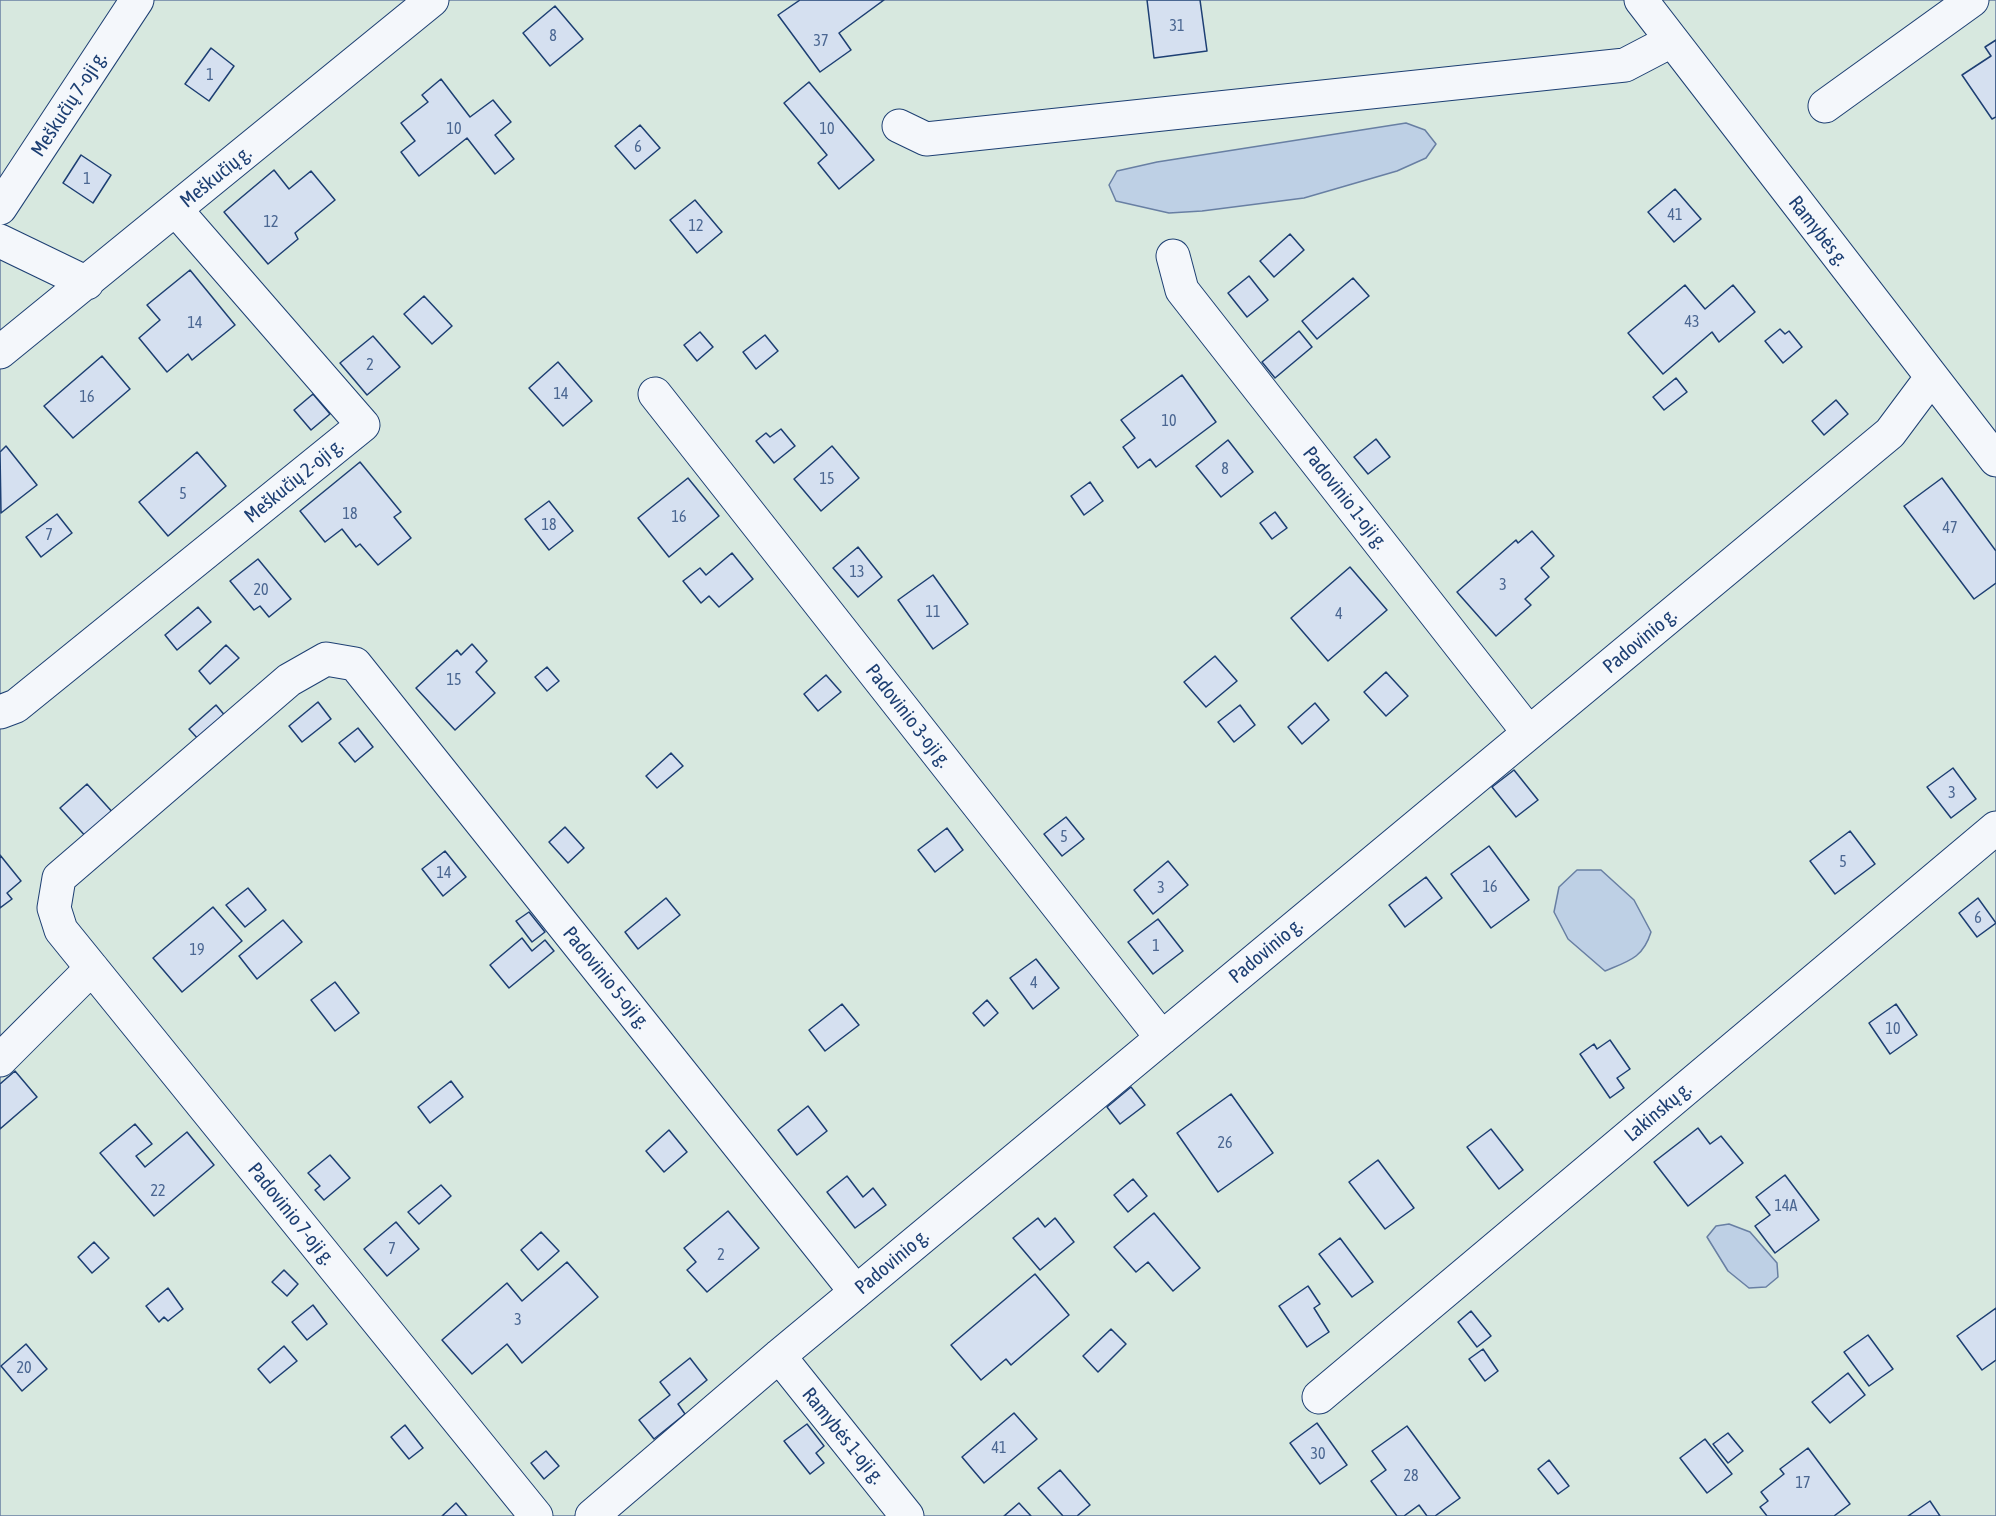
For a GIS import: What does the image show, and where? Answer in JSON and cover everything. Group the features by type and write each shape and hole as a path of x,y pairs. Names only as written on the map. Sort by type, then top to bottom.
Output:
{"street":[{"name":"Meškučių 7-oji g.","path":"0,208 137,0"},
{"name":"Meškučių g.","path":"0,352 432,0"},
{"name":"Ramybės g.","path":"1641,0 1996,460"},
{"path":"1825,106 1972,0"},
{"path":"899,126 926,139 1613,67 1625,65 1671,41"},
{"name":"Meškučių 2-oji g.","path":"0,712 16,706 363,425 176,210"},
{"path":"0,241 87,283"},
{"name":"Padovinio 1-oji g.","path":"1173,256 1182,290 1529,733"},
{"name":"Padovinio g.","path":"592,1516 778,1356 1890,433 1931,378"},
{"name":"Padovinio 3-oji g.","path":"655,394 1162,1038"},
{"name":"Padovinio 7-oji g.","path":"356,664 326,659 290,680 59,878 54,908 61,930 536,1516"},
{"name":"Padovinio 5-oji g.","path":"356,664 856,1292"},
{"name":"Lakinskų g.","path":"1320,1397 1996,828"},
{"path":"0,1060 92,968"},
{"name":"Ramybės 1-oji g.","path":"778,1356 907,1516"}],"shaded area":[{"path":"0,0 1996,0 1996,1516 0,1516"}],"water":[{"path":"1406,123 1425,130 1436,144 1426,158 1397,171 1304,198 1169,213 1116,201 1109,185 1117,171 1157,162"},
{"path":"1577,870 1601,870 1634,900 1651,932 1644,948 1634,958 1605,971 1568,939 1554,912 1559,887"},
{"path":"1729,1224 1750,1232 1777,1263 1778,1277 1766,1287 1749,1288 1728,1271 1707,1237 1716,1226"}],"building":[{"path":"800,0 884,0 839,33 851,50 820,72 778,15"},
{"path":"1147,0 1200,0 1207,51 1154,58"},
{"path":"555,6 583,39 550,66 523,33"},
{"path":"1996,40 1996,117 1992,119 1962,75 1991,56 1985,47"},
{"path":"211,48 234,66 209,101 185,84"},
{"path":"441,79 470,117 493,100 511,122 495,135 514,159 495,174 467,138 419,176 401,152 415,141 401,123 428,102 422,95"},
{"path":"809,82 874,160 839,189 818,163 827,155 784,103"},
{"path":"640,125 660,148 635,169 615,146"},
{"path":"81,155 111,175 93,203 63,183"},
{"path":"274,170 289,189 311,171 335,200 295,233 298,239 268,264 224,212"},
{"path":"1675,189 1701,219 1674,242 1648,212"},
{"path":"695,200 722,232 697,253 670,220"},
{"path":"1290,234 1304,250 1274,277 1260,261"},
{"path":"190,270 235,325 192,360 188,354 167,372 139,338 160,320 147,305"},
{"path":"1249,276 1268,300 1247,317 1228,293"},
{"path":"1353,278 1369,296 1317,339 1302,321"},
{"path":"1685,285 1705,309 1733,285 1755,312 1719,342 1712,332 1663,374 1628,333"},
{"path":"424,296 452,326 432,344 404,314"},
{"path":"1780,329 1785,334 1789,331 1802,347 1783,363 1765,341"},
{"path":"1299,331 1312,347 1275,378 1262,362"},
{"path":"700,332 713,347 697,361 684,345"},
{"path":"765,335 778,351 756,369 743,352"},
{"path":"373,336 400,367 367,395 340,363"},
{"path":"102,356 130,389 73,438 44,406"},
{"path":"558,362 592,401 563,426 529,388"},
{"path":"1182,375 1216,422 1156,467 1150,459 1138,468 1123,447 1135,438 1121,420"},
{"path":"1676,378 1687,392 1664,410 1653,397"},
{"path":"313,394 330,414 311,430 294,410"},
{"path":"1836,400 1848,414 1824,435 1812,421"},
{"path":"781,429 795,446 774,463 756,441 766,433 770,437"},
{"path":"1376,439 1390,457 1368,474 1354,457"},
{"path":"1228,440 1253,472 1221,497 1196,466"},
{"path":"6,446 37,485 1,513 0,452"},
{"path":"832,446 859,478 821,511 794,479"},
{"path":"197,452 226,486 168,536 139,502"},
{"path":"360,462 401,512 394,517 411,538 378,565 360,544 356,547 342,529 325,542 300,511"},
{"path":"688,478 719,516 669,557 638,518"},
{"path":"1942,478 1996,551 1996,583 1974,599 1904,506"},
{"path":"1090,482 1103,501 1084,515 1071,496"},
{"path":"549,501 573,531 549,550 525,519"},
{"path":"1275,512 1287,528 1272,539 1260,523"},
{"path":"57,514 72,533 41,557 26,537"},
{"path":"1532,531 1554,556 1541,568 1549,577 1525,599 1531,605 1496,636 1457,592 1516,540 1518,543"},
{"path":"858,547 882,577 858,597 833,568"},
{"path":"732,553 753,579 719,607 709,596 701,603 683,581 700,568 706,575"},
{"path":"258,559 291,599 269,617 260,606 254,610 230,581"},
{"path":"1350,567 1387,610 1328,661 1291,618"},
{"path":"933,575 968,624 933,649 898,600"},
{"path":"198,607 211,622 177,650 165,635"},
{"path":"472,644 487,661 476,672 495,693 455,730 416,688 457,650 461,655"},
{"path":"226,645 239,658 210,684 199,671"},
{"path":"1215,656 1237,681 1206,707 1184,682"},
{"path":"547,667 559,681 547,691 535,677"},
{"path":"1386,672 1408,696 1386,716 1364,692"},
{"path":"826,675 841,692 818,711 804,694"},
{"path":"318,702 331,719 302,742 289,726"},
{"path":"1315,703 1329,720 1302,744 1288,727"},
{"path":"216,705 227,718 200,741 189,729"},
{"path":"1240,705 1255,725 1234,742 1218,722"},
{"path":"358,728 373,747 355,762 339,743"},
{"path":"671,753 683,766 657,788 646,776"},
{"path":"1953,768 1976,799 1951,818 1927,787"},
{"path":"1514,770 1538,800 1516,817 1492,787"},
{"path":"87,784 115,815 88,839 60,808"},
{"path":"1066,817 1084,839 1062,856 1044,834"},
{"path":"565,827 584,848 568,863 549,842"},
{"path":"947,828 963,850 935,872 918,850"},
{"path":"1850,831 1875,864 1835,894 1810,861"},
{"path":"1489,846 1529,900 1491,928 1451,874"},
{"path":"445,851 466,877 443,896 422,869"},
{"path":"0,855 21,881 7,893 12,899 0,908"},
{"path":"1168,861 1188,885 1153,914 1134,890"},
{"path":"1426,877 1442,898 1405,927 1389,905"},
{"path":"248,888 266,910 245,927 226,905"},
{"path":"666,898 680,915 638,949 625,932"},
{"path":"1978,898 1996,923 1977,937 1959,913"},
{"path":"213,907 242,941 182,992 153,958"},
{"path":"529,912 545,932 532,942 516,921"},
{"path":"1158,919 1183,951 1153,974 1128,942"},
{"path":"283,920 302,942 257,979 239,956"},
{"path":"522,938 532,951 545,940 554,951 509,988 490,965"},
{"path":"1036,959 1059,988 1033,1009 1010,978"},
{"path":"335,982 359,1013 335,1031 311,1000"},
{"path":"987,1000 998,1013 984,1026 973,1013"},
{"path":"842,1004 859,1025 825,1051 809,1030"},
{"path":"1896,1004 1917,1035 1890,1054 1869,1023"},
{"path":"1610,1040 1630,1069 1617,1078 1624,1088 1610,1098 1580,1054 1594,1044 1597,1049"},
{"path":"15,1071 37,1097 0,1129 0,1084"},
{"path":"451,1081 463,1097 430,1123 418,1107"},
{"path":"1131,1087 1145,1105 1120,1124 1107,1107"},
{"path":"1231,1094 1273,1153 1218,1192 1177,1133"},
{"path":"808,1106 827,1131 797,1155 778,1130"},
{"path":"135,1124 152,1144 136,1156 145,1167 187,1132 214,1165 154,1216 100,1153"},
{"path":"1698,1128 1710,1144 1721,1136 1743,1163 1688,1206 1654,1162"},
{"path":"1491,1129 1523,1170 1499,1189 1467,1147"},
{"path":"669,1130 687,1152 664,1172 646,1151"},
{"path":"330,1155 350,1178 324,1200 315,1190 320,1186 308,1173"},
{"path":"1378,1160 1414,1208 1385,1229 1349,1182"},
{"path":"1785,1175 1819,1220 1775,1253 1755,1226 1770,1215 1756,1197"},
{"path":"847,1176 863,1197 873,1188 886,1205 855,1228 827,1192"},
{"path":"1133,1179 1147,1196 1128,1212 1114,1195"},
{"path":"441,1185 451,1196 419,1224 408,1212"},
{"path":"728,1211 759,1248 707,1292 687,1270 696,1262 684,1248"},
{"path":"1154,1213 1200,1268 1173,1291 1148,1262 1136,1272 1114,1247"},
{"path":"1038,1218 1045,1227 1055,1218 1074,1242 1040,1270 1013,1238"},
{"path":"396,1222 419,1249 387,1276 364,1249"},
{"path":"541,1232 559,1251 538,1270 521,1250"},
{"path":"1340,1238 1373,1282 1352,1297 1319,1254"},
{"path":"94,1242 109,1258 92,1273 78,1257"},
{"path":"567,1262 598,1297 522,1363 507,1344 472,1374 442,1340 507,1283 522,1301"},
{"path":"284,1270 298,1284 287,1296 272,1282"},
{"path":"1035,1274 1069,1315 1011,1365 1006,1359 981,1380 951,1345"},
{"path":"1308,1286 1320,1304 1314,1308 1329,1332 1307,1347 1279,1306"},
{"path":"168,1288 183,1309 168,1321 164,1317 159,1322 146,1306"},
{"path":"313,1305 327,1324 307,1340 292,1322"},
{"path":"1996,1308 1996,1360 1982,1370 1957,1336"},
{"path":"1471,1311 1491,1336 1477,1347 1458,1322"},
{"path":"1111,1329 1126,1344 1098,1372 1083,1356"},
{"path":"1868,1335 1893,1369 1869,1386 1844,1352"},
{"path":"26,1344 47,1369 22,1391 1,1366"},
{"path":"284,1346 297,1361 270,1383 258,1369"},
{"path":"1483,1349 1498,1371 1485,1381 1469,1359"},
{"path":"690,1358 707,1380 678,1404 685,1414 654,1439 639,1420 670,1395 660,1382"},
{"path":"1848,1373 1865,1395 1830,1423 1812,1402"},
{"path":"1014,1413 1037,1439 984,1483 962,1457"},
{"path":"1317,1423 1347,1465 1320,1484 1290,1443"},
{"path":"807,1424 824,1446 816,1453 824,1463 810,1474 784,1441"},
{"path":"405,1425 423,1448 409,1459 391,1437"},
{"path":"1407,1426 1460,1498 1435,1516 1427,1516 1419,1505 1404,1516 1397,1516 1371,1481 1386,1470 1372,1451"},
{"path":"1728,1433 1743,1451 1728,1463 1713,1444"},
{"path":"1705,1439 1732,1474 1707,1493 1680,1458"},
{"path":"1808,1448 1850,1504 1834,1516 1767,1516 1760,1507 1768,1501 1761,1492 1784,1474 1780,1469"},
{"path":"546,1451 559,1466 544,1479 531,1463"},
{"path":"1549,1460 1569,1486 1558,1494 1538,1469"},
{"path":"1060,1470 1090,1505 1077,1516 1063,1516 1038,1488"},
{"path":"1930,1501 1940,1516 1908,1516"},
{"path":"456,1503 467,1516 442,1516"},
{"path":"1019,1503 1031,1516 1004,1516"}]}
